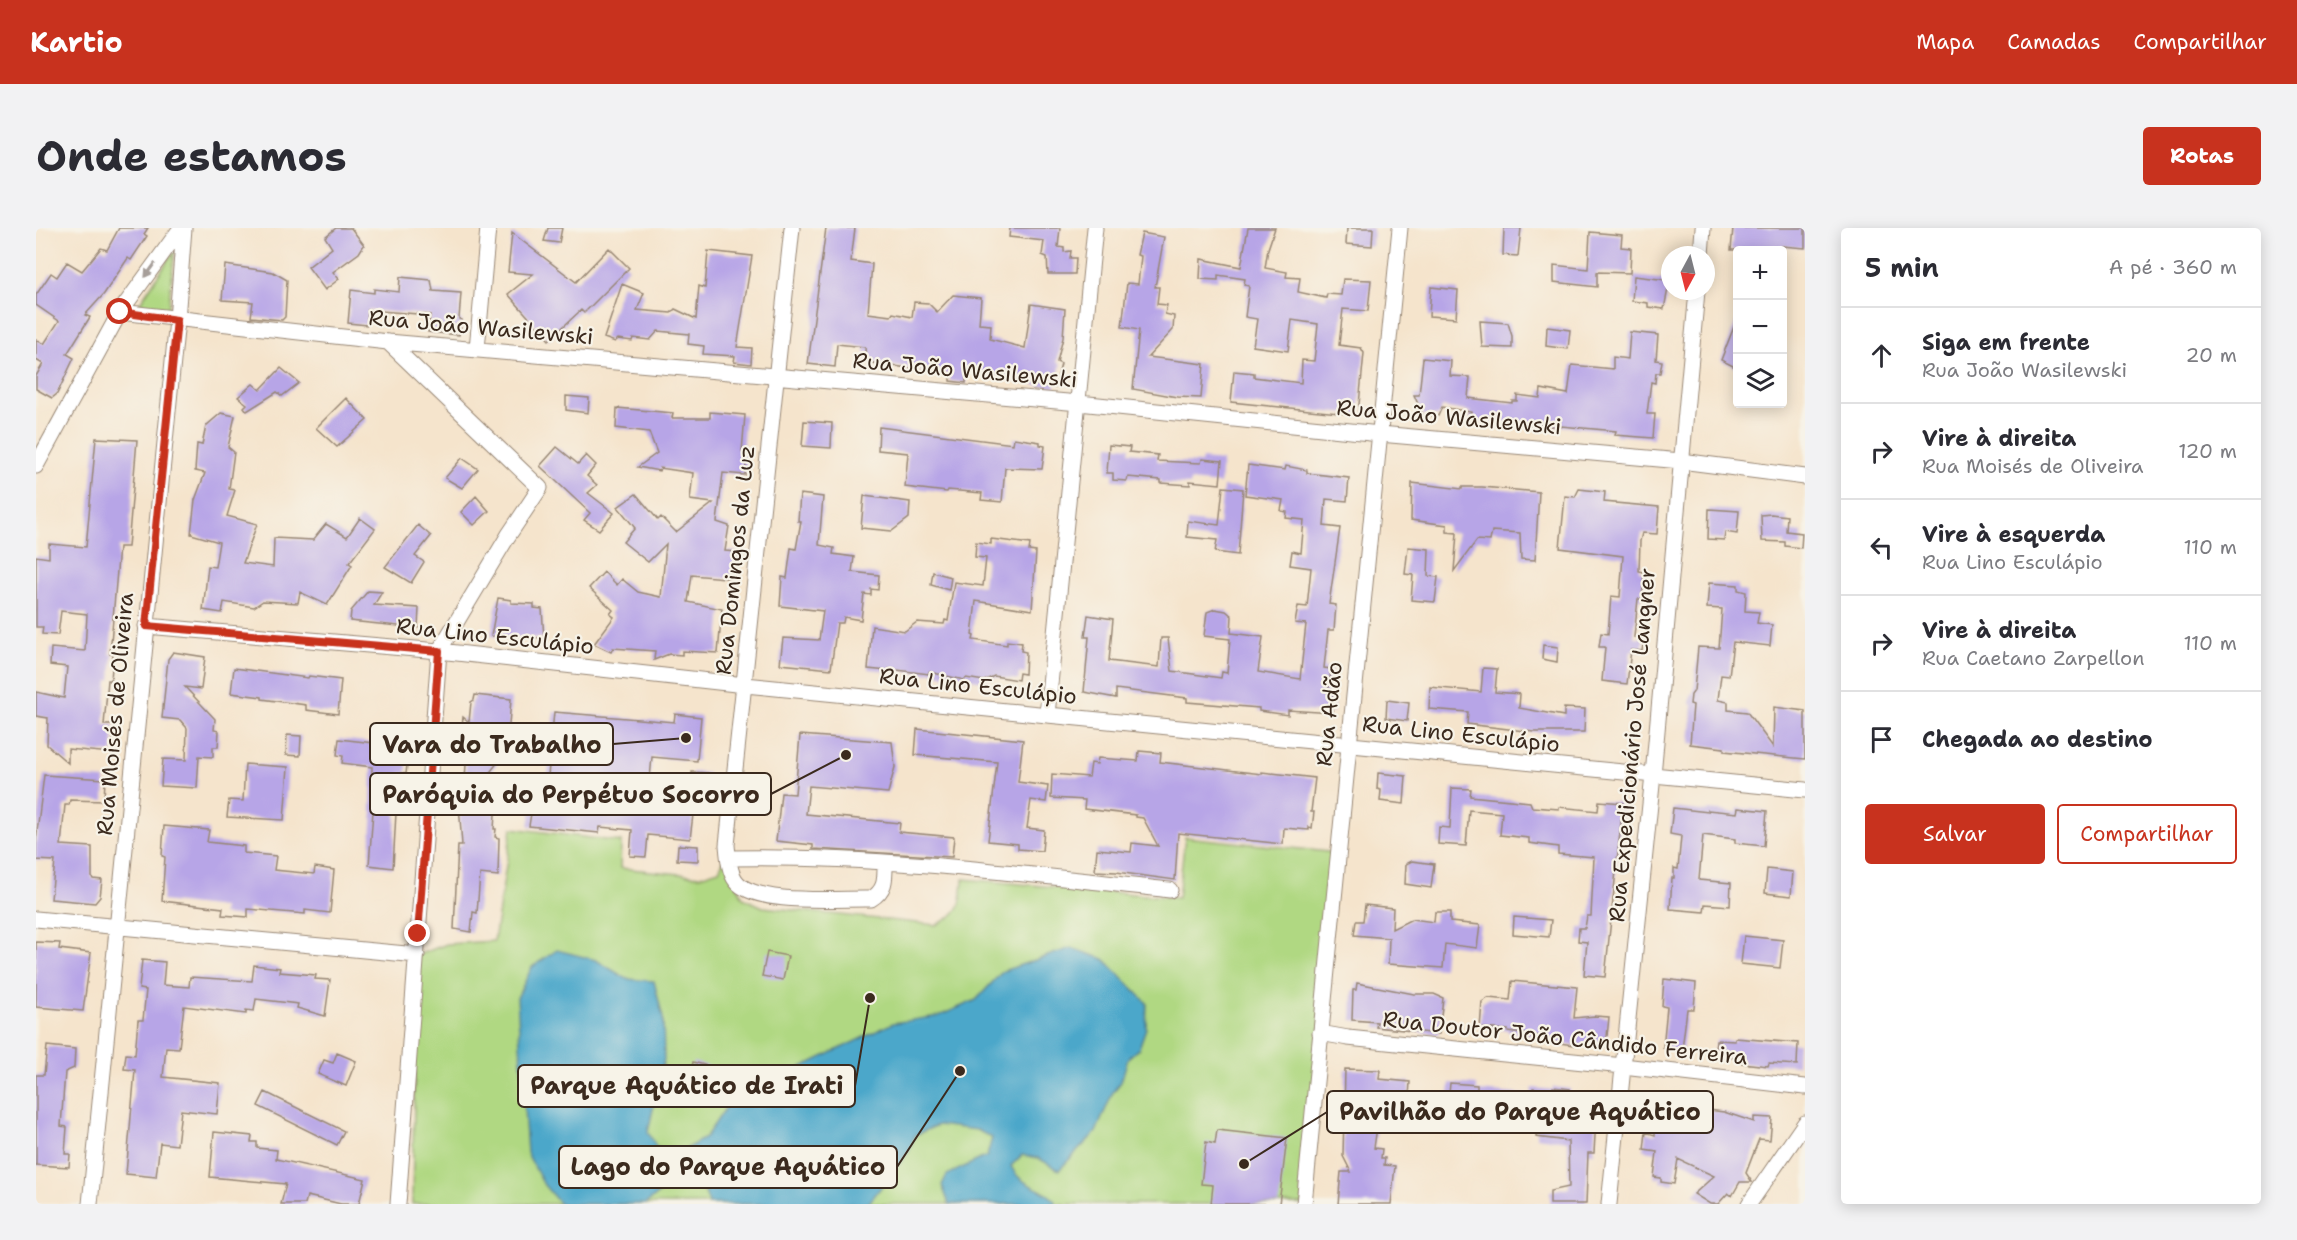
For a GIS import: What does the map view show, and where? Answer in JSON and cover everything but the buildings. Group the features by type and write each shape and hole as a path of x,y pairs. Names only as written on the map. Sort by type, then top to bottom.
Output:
{"street":[{"path":"36,466 120,312 182,228"},
{"name":"Rua Moisés de Oliveira","path":"90,1204 177,320 182,228"},
{"path":"477,349 488,228"},
{"name":"Rua Domingos da Luz","path":"792,228 727,845 736,881 748,890 770,898 871,899 880,894 885,885 885,863"},
{"path":"1047,715 1095,228"},
{"name":"Rua Adão","path":"1304,1204 1401,228"},
{"path":"1702,246 1703,228"},
{"name":"Rua Expedicionário José Langner","path":"1609,1204 1653,775 1696,300"},
{"name":"Rua João Wasilewski","path":"120,312 388,342 1079,403 1380,434 1681,461 1805,477"},
{"path":"388,342 540,488 508,536 439,651 398,1204"},
{"name":"Rua Lino Esculápio","path":"146,626 439,651 745,685 1805,790"},
{"path":"729,858 781,857 965,867 1170,890"},
{"path":"36,919 417,955"},
{"name":"Rua Doutor João Cândido Ferreira","path":"1320,1033 1348,1038 1623,1065 1805,1087"},
{"path":"1749,1204 1805,1123"}],"green space":[{"path":"175,249 168,310 138,306"},
{"path":"512,828 621,842 620,868 700,876 719,870 729,849 731,871 743,898 763,907 936,925 951,917 958,908 962,896 963,879 1178,898 1185,837 1338,853 1303,1204 412,1204 417,955 447,944 494,941"}],"water":[{"path":"1071,948 1104,959 1147,1003 1146,1028 1139,1048 1128,1058 1121,1082 1113,1092 1096,1132 1059,1170 1038,1158 1022,1155 1011,1166 1022,1180 1048,1194 1056,1204 949,1204 942,1185 947,1175 987,1156 992,1138 977,1130 938,1125 915,1135 909,1151 868,1204 709,1204 705,1192 680,1178 645,1204 560,1204 544,1185 527,1153 517,998 532,967 557,950 596,960 627,979 654,981 663,1018 664,1059 648,1132 657,1148 680,1152 705,1138 742,1084 771,1082 893,1023 939,1016 976,1000 1003,971"}],"place":[{"name":"Vara do Trabalho","path":"686,738"},
{"name":"Paróquia do Perpétuo Socorro","path":"846,755"},
{"name":"Parque Aquático de Irati","path":"870,998"},
{"name":"Lago do Parque Aquático","path":"960,1071"},
{"name":"Pavilhão do Parque Aquático","path":"1244,1164"}],"route":[{"path":"120,312 177,320 146,626 439,651 418,934"}]}
